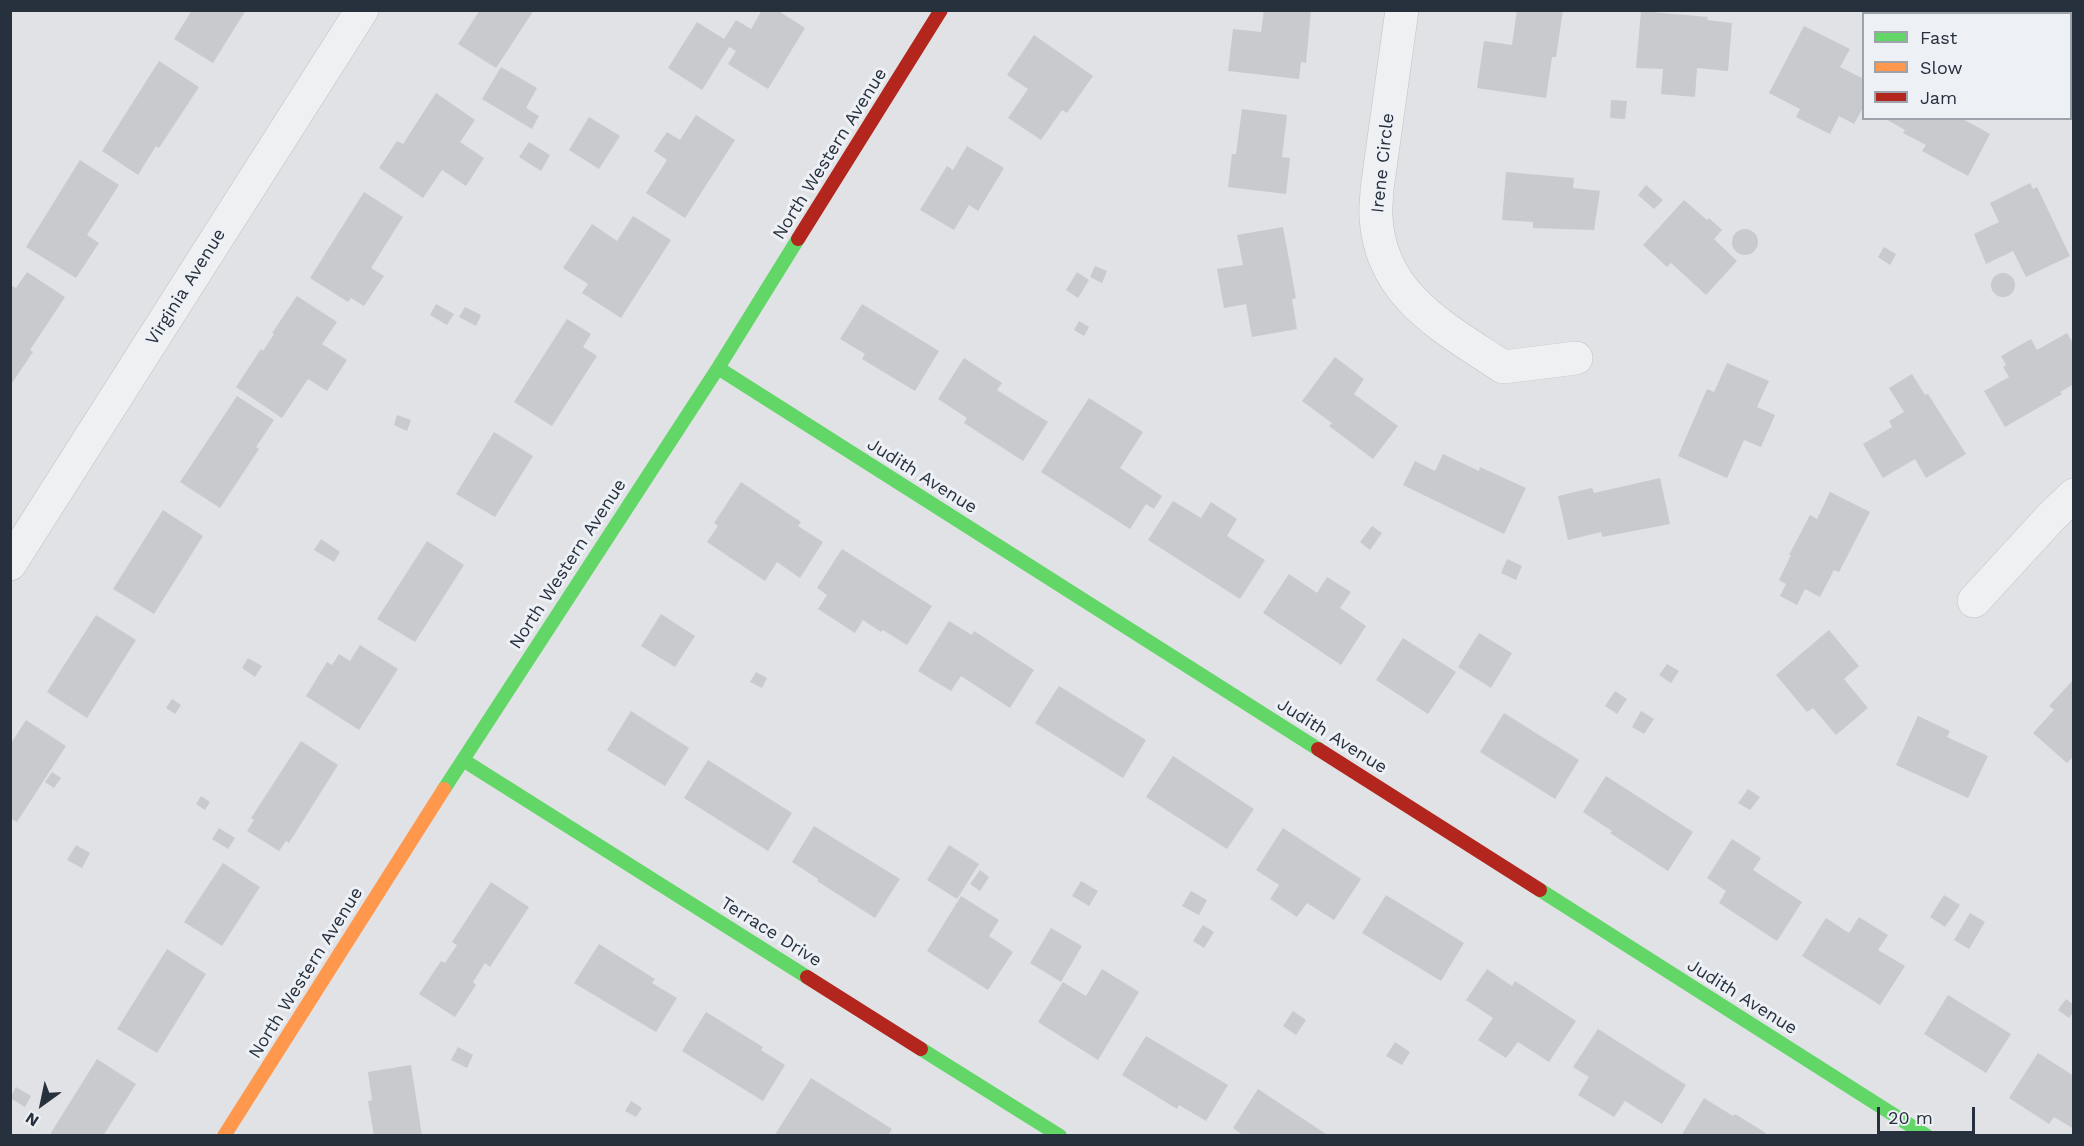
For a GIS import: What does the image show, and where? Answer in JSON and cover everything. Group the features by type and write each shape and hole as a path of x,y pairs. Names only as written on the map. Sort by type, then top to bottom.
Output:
{"street":[{"name":"Virginia Avenue","path":"10,564 362,10"},
{"name":"North Western Avenue","path":"224,1136 463,760 717,368 941,10"},
{"name":"Irene Circle","path":"1402,10 1377,189 1376,218 1382,251 1395,279 1416,306 1503,367 1576,358"},
{"name":"Judith Avenue","path":"717,368 1927,1136"},
{"path":"1974,601 2073,495"},
{"name":"Terrace Drive","path":"463,760 1060,1136"}],"building":[{"path":"192,10 246,10 213,63 174,39"},
{"path":"480,10 534,10 496,68 458,44"},
{"path":"762,10 777,10 805,28 768,89 728,64 736,51 729,47 702,90 668,68 697,22 724,39 736,20 751,29"},
{"path":"1264,10 1311,10 1306,63 1301,62 1299,79 1228,71 1233,29 1261,32"},
{"path":"1517,10 1563,10 1556,57 1552,57 1546,98 1477,88 1484,41 1512,45"},
{"path":"1641,11 1708,17 1707,20 1732,23 1728,71 1697,68 1695,97 1661,94 1663,69 1636,68"},
{"path":"1804,26 1850,49 1840,67 1862,78 1862,110 1854,124 1839,116 1830,134 1796,117 1800,109 1769,93"},
{"path":"1034,35 1093,76 1067,113 1062,110 1041,140 1008,118 1028,89 1007,75"},
{"path":"159,61 199,87 159,148 156,146 138,175 102,151"},
{"path":"501,67 537,88 526,108 539,116 532,129 482,99"},
{"path":"436,93 475,120 460,142 484,158 466,186 442,170 423,198 379,168 397,141 403,144"},
{"path":"1611,100 1627,101 1625,119 1610,118"},
{"path":"1242,109 1287,115 1282,157 1290,158 1286,194 1228,187 1232,154 1236,154"},
{"path":"696,115 735,140 685,218 646,193 667,160 654,151 667,132 680,140"},
{"path":"589,117 620,136 599,169 569,150"},
{"path":"1888,120 1965,120 1990,134 1968,176 1922,151 1926,145 1903,133 1905,130"},
{"path":"529,142 550,155 541,171 519,157"},
{"path":"967,146 1004,168 978,211 969,205 954,230 920,210 947,166 953,170"},
{"path":"80,160 119,185 87,235 99,243 76,278 26,247"},
{"path":"1506,172 1574,178 1573,188 1600,191 1594,230 1533,228 1533,222 1502,220"},
{"path":"2030,183 2033,189 2037,187 2070,256 2026,277 2013,251 1986,264 1974,234 1999,222 1990,203"},
{"path":"1646,185 1663,200 1654,209 1638,195"},
{"path":"364,192 403,217 371,268 384,276 364,306 351,298 348,302 310,278"},
{"path":"1684,200 1722,230 1714,239 1737,261 1706,295 1671,263 1667,267 1643,245"},
{"path":"633,216 671,240 621,318 582,293 588,284 563,268 592,224 617,241"},
{"path":"1283,227 1296,298 1292,299 1297,329 1252,337 1246,304 1224,308 1217,269 1243,265 1237,235"},
{"path":"1745,229 1754,233 1758,242 1754,251 1745,255 1736,251 1732,242 1736,233"},
{"path":"1884,247 1896,254 1890,265 1878,257"},
{"path":"1095,266 1107,271 1102,283 1090,277"},
{"path":"27,272 65,297 30,350 33,352 10,386 10,285 16,288"},
{"path":"1077,272 1089,280 1078,298 1066,290"},
{"path":"2003,273 2012,276 2015,285 2012,294 2003,297 1994,294 1991,285 1994,276"},
{"path":"297,296 337,322 322,344 347,360 327,391 308,379 282,418 236,387 261,349 263,351 274,334 272,333"},
{"path":"436,304 454,314 447,325 430,315"},
{"path":"862,304 939,351 915,391 862,359 865,354 840,339"},
{"path":"465,307 481,315 476,326 459,317"},
{"path":"567,319 591,334 583,347 597,356 552,426 514,402"},
{"path":"1079,321 1089,327 1084,336 1074,330"},
{"path":"2067,333 2074,345 2074,384 2060,392 2062,394 2005,427 1984,391 2009,377 2003,367 2006,365 2001,356 2031,339 2037,350"},
{"path":"1335,357 1364,379 1354,394 1398,426 1373,459 1329,426 1332,423 1302,401"},
{"path":"964,358 1002,383 997,390 1048,422 1023,461 964,423 967,418 938,399"},
{"path":"1727,363 1769,381 1757,407 1775,415 1761,447 1744,440 1727,478 1678,456 1707,389 1714,392"},
{"path":"1912,374 1925,395 1928,394 1966,454 1926,478 1915,459 1883,478 1863,444 1892,427 1889,421 1904,412 1889,388"},
{"path":"237,396 274,420 256,447 259,449 220,508 180,482"},
{"path":"1089,398 1143,432 1120,468 1162,496 1154,509 1146,504 1130,529 1041,472"},
{"path":"397,415 411,420 407,431 394,425"},
{"path":"494,432 533,456 495,517 456,494"},
{"path":"1443,454 1479,471 1480,467 1526,488 1504,534 1403,485 1415,461 1435,471"},
{"path":"1660,478 1670,524 1602,537 1601,532 1568,540 1558,496 1592,488 1594,493"},
{"path":"741,482 801,522 798,526 823,542 800,578 777,562 765,581 707,542 718,526 714,523"},
{"path":"1830,492 1870,512 1839,572 1834,570 1820,597 1805,589 1797,605 1780,596 1786,584 1779,580 1810,515 1817,519"},
{"path":"1173,501 1201,518 1211,502 1237,519 1227,536 1265,560 1240,599 1148,540"},
{"path":"163,510 203,536 154,614 113,589"},
{"path":"1372,526 1382,533 1370,550 1360,542"},
{"path":"321,539 340,552 334,562 314,550"},
{"path":"427,541 464,565 415,642 377,619"},
{"path":"842,549 932,606 907,645 863,620 855,633 818,609 827,595 817,588"},
{"path":"1507,559 1522,566 1516,580 1501,573"},
{"path":"1289,574 1317,593 1327,577 1351,592 1340,608 1366,626 1341,665 1263,613"},
{"path":"661,614 695,636 675,667 641,646"},
{"path":"96,615 136,640 87,718 47,692"},
{"path":"949,621 972,635 974,631 1034,670 1010,708 961,676 951,691 918,671"},
{"path":"1829,630 1859,666 1844,679 1868,708 1836,735 1813,708 1807,712 1776,675"},
{"path":"1479,633 1512,653 1491,688 1458,667"},
{"path":"1403,638 1456,672 1428,714 1376,680"},
{"path":"360,645 398,669 359,730 306,696 327,662 332,665 339,654 350,661"},
{"path":"248,658 262,666 255,677 242,668"},
{"path":"1667,664 1679,671 1671,683 1659,675"},
{"path":"756,672 767,678 762,688 750,682"},
{"path":"2074,679 2074,756 2067,763 2033,733 2054,710 2049,706"},
{"path":"1059,686 1146,740 1123,778 1035,723"},
{"path":"1615,691 1627,699 1617,714 1605,706"},
{"path":"172,699 181,705 175,714 166,708"},
{"path":"631,711 689,748 665,786 607,750"},
{"path":"1641,711 1654,719 1644,734 1632,727"},
{"path":"1504,713 1579,760 1555,799 1480,752"},
{"path":"1918,716 1950,731 1947,737 1988,756 1968,798 1896,765"},
{"path":"26,720 66,746 17,822 10,818 10,745"},
{"path":"301,741 338,765 289,843 286,841 279,851 247,831 254,820 251,818"},
{"path":"1173,756 1254,809 1227,849 1146,797"},
{"path":"708,760 792,813 768,851 684,798"},
{"path":"52,772 61,778 54,788 45,782"},
{"path":"1606,776 1693,832 1668,871 1610,833 1612,831 1583,812"},
{"path":"1748,789 1760,797 1750,810 1738,803"},
{"path":"201,796 210,802 205,810 196,804"},
{"path":"814,826 900,879 875,918 792,862"},
{"path":"219,828 235,838 228,849 212,839"},
{"path":"1283,828 1361,879 1334,920 1307,903 1297,917 1270,899 1279,885 1256,870"},
{"path":"1732,839 1761,858 1753,870 1802,902 1777,941 1719,903 1726,891 1707,878"},
{"path":"76,845 90,853 82,868 67,860"},
{"path":"949,845 979,864 957,899 927,880"},
{"path":"223,863 260,887 222,946 184,922"},
{"path":"980,870 989,877 980,891 970,884"},
{"path":"1081,881 1098,891 1089,906 1072,896"},
{"path":"491,882 529,907 490,967 485,963 473,982 476,985 455,1017 419,994 441,961 445,963 457,945 452,942"},
{"path":"1191,891 1207,900 1199,915 1182,906"},
{"path":"1386,895 1464,943 1441,981 1362,933"},
{"path":"1944,895 1960,905 1945,927 1930,917"},
{"path":"961,896 999,920 989,936 1013,952 988,990 927,951"},
{"path":"1970,913 1985,922 1969,949 1954,940"},
{"path":"1859,917 1888,935 1878,950 1905,966 1880,1005 1802,956 1826,918 1849,933"},
{"path":"1203,925 1214,932 1204,948 1193,941"},
{"path":"1051,928 1082,946 1061,982 1030,963"},
{"path":"599,944 655,979 652,983 677,998 656,1032 574,983"},
{"path":"167,949 206,974 157,1053 117,1029"},
{"path":"1102,969 1139,992 1098,1060 1038,1022 1063,982 1086,996"},
{"path":"1487,969 1512,986 1515,981 1576,1021 1549,1062 1518,1042 1506,1058 1478,1040 1493,1018 1466,1000"},
{"path":"1948,995 2011,1034 1986,1073 1924,1034"},
{"path":"2066,999 2074,1005 2074,1011 2069,1018 2058,1010"},
{"path":"1293,1011 1306,1020 1296,1035 1283,1026"},
{"path":"706,1012 763,1047 761,1050 785,1065 763,1101 682,1051"},
{"path":"1598,1029 1686,1085 1662,1124 1625,1101 1614,1117 1578,1095 1589,1077 1573,1067"},
{"path":"1146,1036 1228,1085 1206,1121 1179,1105 1177,1109 1122,1075"},
{"path":"1395,1042 1410,1052 1402,1065 1386,1056"},
{"path":"458,1047 473,1055 467,1068 451,1060"},
{"path":"2038,1053 2074,1076 2074,1129 2054,1117 2049,1124 2009,1098"},
{"path":"97,1059 136,1084 103,1136 49,1136"},
{"path":"411,1065 422,1136 374,1136 368,1101 372,1100 368,1072"},
{"path":"811,1078 892,1129 888,1136 774,1136"},
{"path":"16,1087 31,1096 25,1107 10,1098"},
{"path":"1258,1089 1329,1136 1244,1136 1233,1128"},
{"path":"1704,1098 1766,1133 1765,1136 1681,1136"},
{"path":"631,1101 642,1108 636,1117 625,1111"}],"traffic: fast":[{"path":"444,789 718,368 798,239"},
{"path":"718,368 1318,749"},
{"path":"463,760 807,977"},
{"path":"1540,890 1927,1136"},
{"path":"921,1049 1060,1136"}],"traffic: slow":[{"path":"224,1136 444,789"}],"traffic: jam":[{"path":"798,239 941,10"},
{"path":"1318,749 1540,890"},
{"path":"807,977 921,1049"}]}
